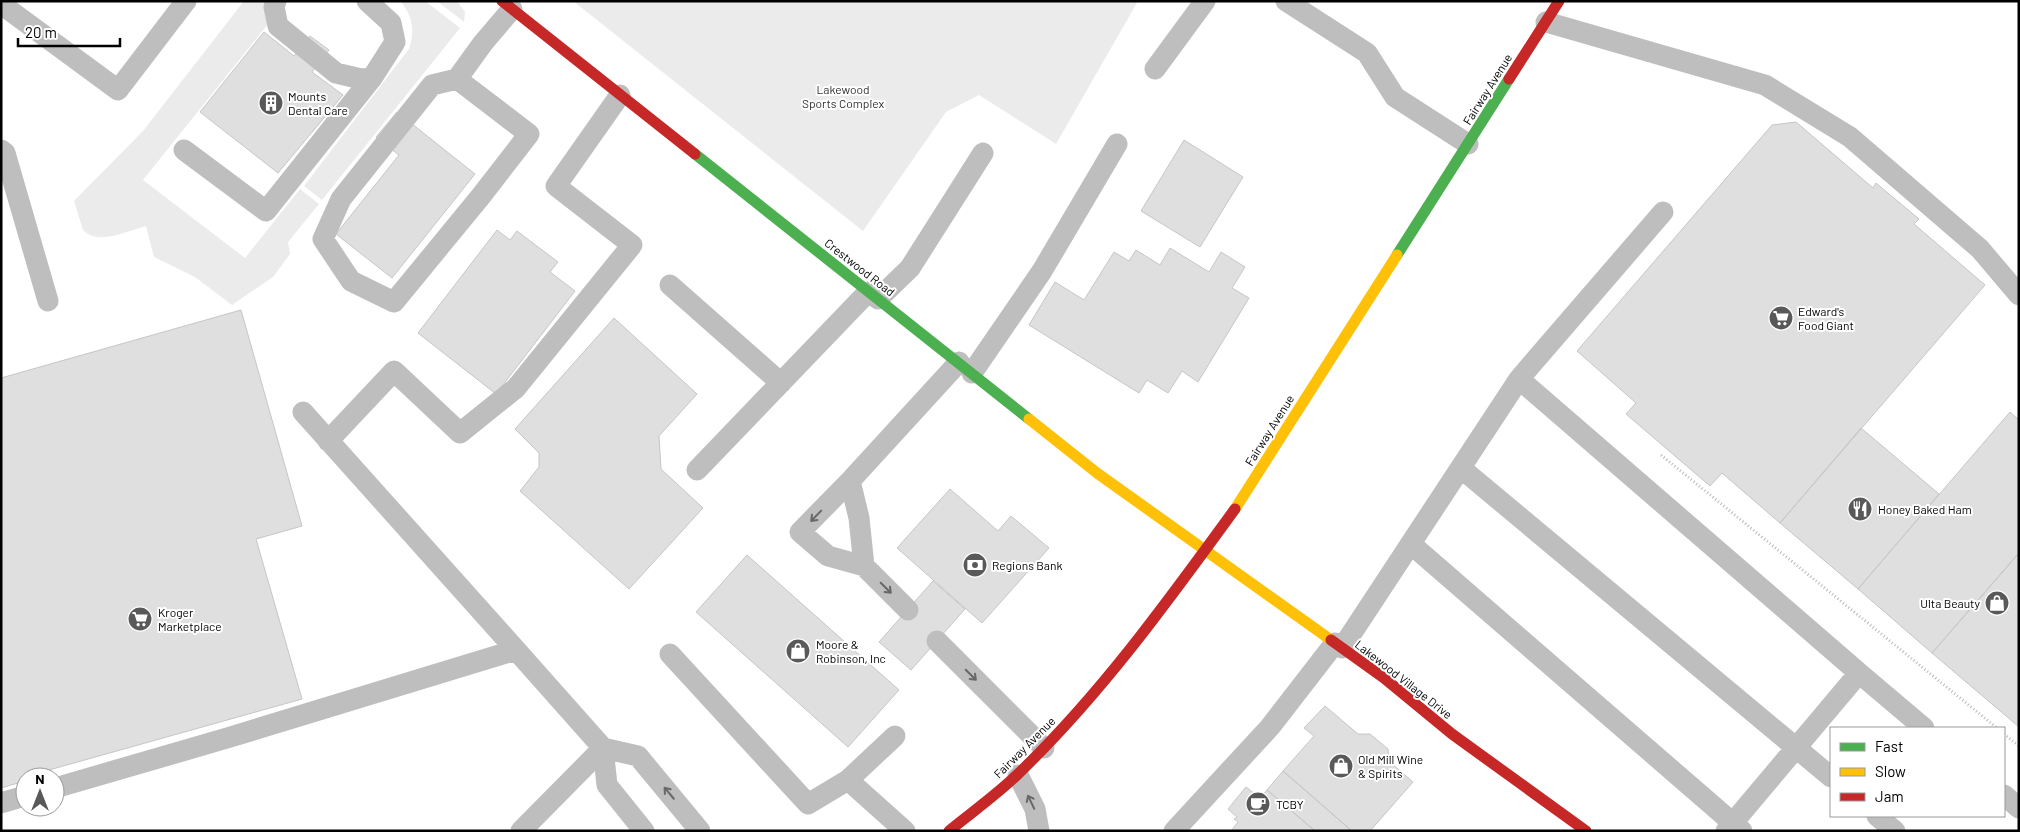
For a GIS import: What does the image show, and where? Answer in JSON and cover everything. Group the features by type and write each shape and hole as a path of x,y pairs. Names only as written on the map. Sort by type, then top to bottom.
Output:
{"street":[{"name":"Fairway Avenue","path":"949,831 1018,775 1107,679 1155,620 1245,495 1559,1"},
{"name":"Crestwood Road","path":"507,5 1098,473 1206,550"},
{"name":"Lakewood Village Drive","path":"1206,550 1384,678 1452,734 1586,831"}],"lane":[{"path":"1,4 118,90 186,1"},
{"path":"276,1 274,7 278,26 336,74 361,79 372,78"},
{"path":"184,150 266,211 372,78 395,42 391,23 367,1"},
{"path":"1155,69 1205,1"},
{"path":"1286,1 1367,53 1395,97 1468,144"},
{"path":"457,79 528,134 481,196 394,302 350,281 323,239 341,199 432,85 457,79 507,5"},
{"path":"1546,22 1766,85 1850,137 1980,250 2019,295"},
{"path":"328,441 394,371 460,433 516,388 632,245 556,186 620,94"},
{"path":"908,610 864,566 828,556 800,532 965,368 1042,271 1117,144"},
{"path":"1,150 5,153 48,301"},
{"path":"697,470 781,383 873,295 910,268 983,153"},
{"path":"1174,831 1270,727 1338,646 1412,545 1519,379 1663,212"},
{"path":"670,285 781,383"},
{"path":"1519,379 1923,727"},
{"path":"303,412 603,748 638,756 700,831"},
{"path":"1462,469 1830,776"},
{"path":"850,481 859,518 864,566"},
{"path":"1412,545 1733,828 1796,747 1859,673"},
{"path":"937,641 1044,748"},
{"path":"65,785 516,650"},
{"path":"670,654 808,804 848,780 894,736"},
{"path":"521,831 603,748"},
{"path":"603,748 606,785 644,831"},
{"path":"1018,775 1035,809 1039,831"},
{"path":"848,780 905,831"},
{"path":"2005,796 2019,808"},
{"path":"1,803 15,799"},
{"path":"1878,817 1895,831"}],"path":[{"path":"1661,455 1996,727"},
{"path":"2005,735 2019,746"}],"green space":[{"path":"244,1 266,1 268,24 143,180 245,258 300,189 319,204 288,242 290,254 273,277 232,305 195,277 154,257 146,226 113,236 96,237 89,235 83,230 74,201 143,131"},
{"path":"400,1 425,1 460,28 322,200 304,186 409,49 412,24 408,12"},
{"path":"437,1 457,1 465,12 464,22"},
{"name":"Lakewood Sports Complex","path":"573,1 1138,1 1056,144 979,95 946,112 863,231"}],"building":[{"name":"Mounts Dental Care","path":"264,32 294,56 310,36 329,50 312,72 343,95 278,173 200,112"},
{"path":"397,112 475,174 392,278 336,234 399,155 376,137"},
{"name":"Edward's Food Giant","path":"1796,122 1873,188 1876,183 1919,219 1914,224 1985,285 1780,523 1722,473 1710,486 1626,414 1636,403 1577,351 1772,125"},
{"path":"1184,140 1243,177 1200,247 1141,211"},
{"path":"497,230 510,240 517,231 558,262 550,272 575,291 496,394 418,333"},
{"path":"1170,248 1209,272 1221,252 1245,267 1232,288 1249,298 1198,382 1182,371 1168,393 1147,380 1139,393 1029,325 1055,282 1084,300 1114,252 1129,261 1136,250 1160,265"},
{"name":"Kroger Marketplace","path":"241,310 302,526 256,539 302,699 60,767 15,767 15,784 1,788 1,378"},
{"path":"614,318 697,394 659,436 661,469 703,508 629,589 520,491 539,467 539,453 515,429"},
{"path":"2010,412 2019,420 2019,553 1932,653 1858,589"},
{"name":"Honey Baked Ham","path":"1861,428 1939,494 1858,589 1780,523"},
{"name":"Regions Bank","path":"950,489 998,531 1011,516 1049,548 982,623 897,548"},
{"name":"Ulta Beauty","path":"2019,553 2019,727 1932,653"},
{"name":"Moore & Robinson, Inc","path":"747,555 899,690 848,747 696,612"},
{"path":"933,581 965,609 911,670 879,642"},
{"name":"Old Mill Wine & Spirits","path":"1325,706 1358,734 1370,734 1388,749 1390,762 1413,782 1370,831 1352,831 1283,771 1314,736 1304,728"},
{"path":"1283,771 1352,831 1315,831 1267,790"},
{"name":"TCBY","path":"1246,787 1260,798 1267,790 1315,831 1231,831 1238,822 1234,819 1237,817 1228,809"}],"traffic: fast":[{"path":"1397,255 1509,79"},
{"path":"695,154 1029,419"}],"traffic: slow":[{"path":"1235,509 1397,255"},
{"path":"1029,419 1097,473 1331,640"}],"traffic: jam":[{"path":"502,1 695,154"},
{"path":"1509,79 1559,1"},
{"path":"949,831 1011,781 1078,711 1133,646 1235,509"},
{"path":"1331,640 1384,678 1452,734 1586,831"}],"place":[{"name":"Mounts Dental Care","path":"271,103"},
{"name":"Edward's Food Giant","path":"1781,318"},
{"name":"Honey Baked Ham","path":"1860,509"},
{"name":"Regions Bank","path":"975,565"},
{"name":"Ulta Beauty","path":"1997,603"},
{"name":"Kroger Marketplace","path":"140,619"},
{"name":"Moore & Robinson, Inc","path":"798,651"},
{"name":"Old Mill Wine & Spirits","path":"1341,766"},
{"name":"TCBY","path":"1258,804"}]}
